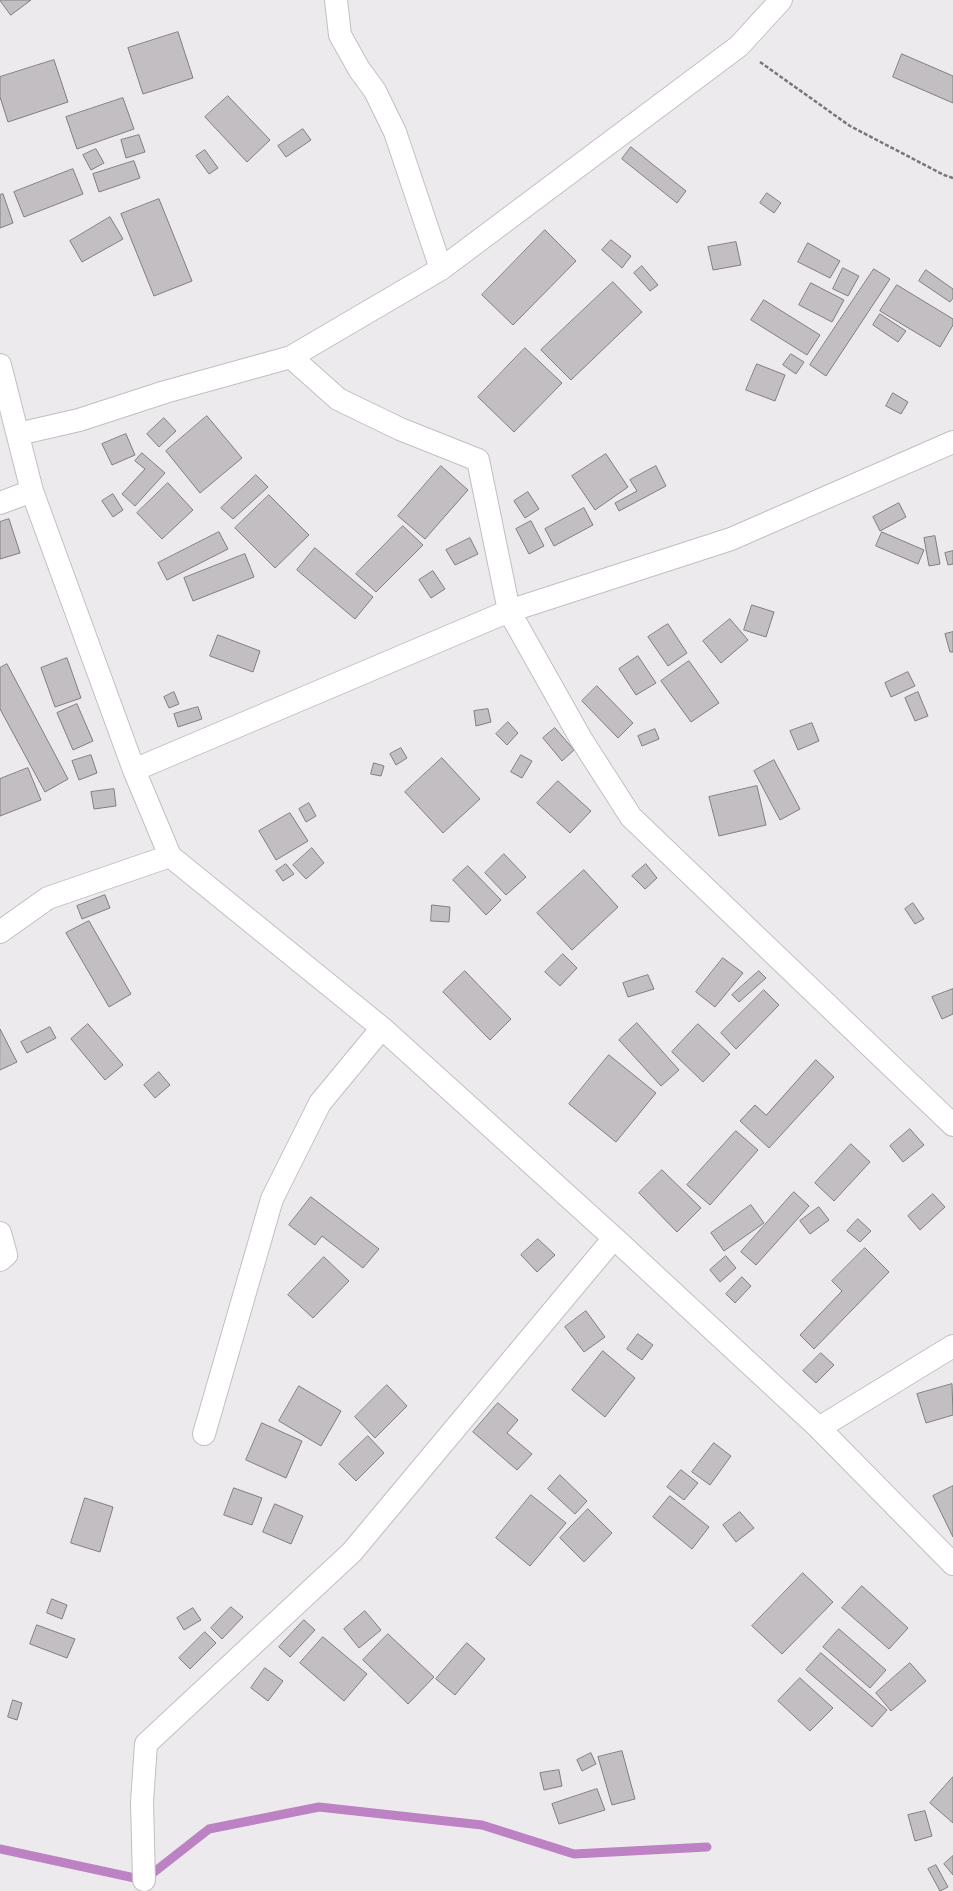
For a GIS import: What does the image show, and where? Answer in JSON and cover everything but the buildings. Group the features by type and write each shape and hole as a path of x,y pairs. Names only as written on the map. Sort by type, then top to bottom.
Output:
{"street":[{"path":"336,0 340,35 359,69 375,90 395,132 441,269"},
{"path":"18,434 80,420 165,392 291,357 441,269 739,46 781,0"},
{"path":"291,357 338,399 400,429 478,460 509,611 581,739 632,816 953,1125"},
{"path":"0,365 32,491 134,770 170,856 382,1028 614,1238 819,1428 953,1564"},
{"path":"134,770 509,611 731,539 953,442"},
{"path":"0,503 32,491"},
{"path":"0,932 48,898 170,856"},
{"path":"204,1434 272,1199 320,1103 382,1028"},
{"path":"0,1233 6,1255 0,1260"},
{"path":"144,1880 142,1802 146,1744 352,1552 614,1238"},
{"path":"819,1428 953,1346"}],"path":[{"path":"739,46 850,126 944,175 953,178"}],"waterway":[{"path":"0,1849 144,1880 209,1829 319,1807 482,1825 574,1854 707,1847"}]}
